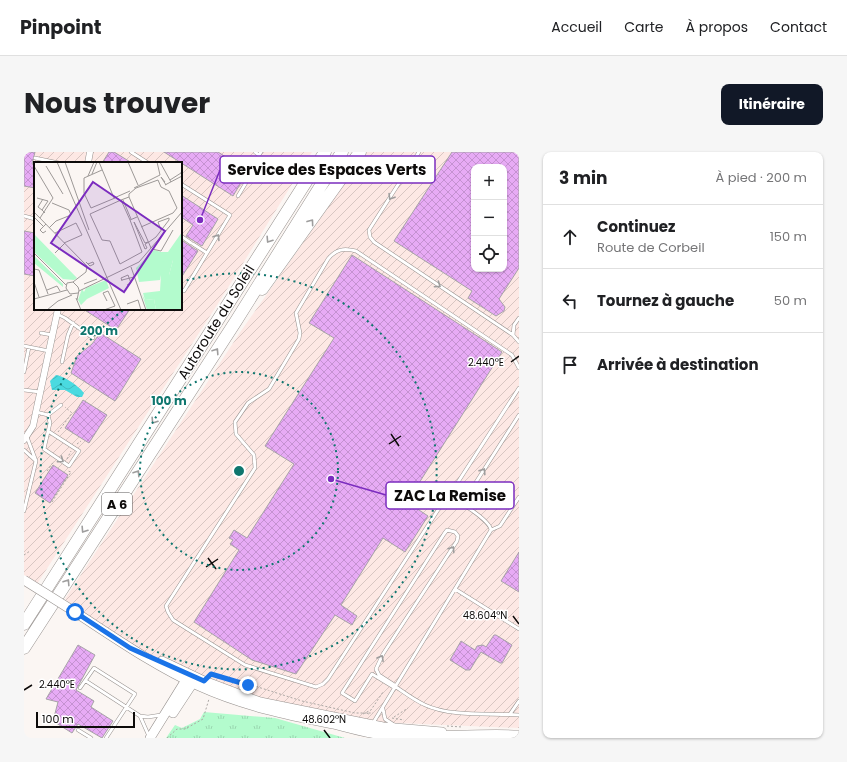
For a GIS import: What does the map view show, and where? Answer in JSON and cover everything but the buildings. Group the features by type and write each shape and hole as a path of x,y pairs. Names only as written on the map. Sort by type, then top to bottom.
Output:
{"highway":[{"name":"Autoroute du Soleil","path":"24,624 325,152"},
{"name":"Autoroute du Soleil","path":"24,648 236,321 342,152"},
{"path":"236,321 272,277 360,152"}],"street":[{"path":"88,162 90,152"},
{"path":"25,439 33,426 57,312"},
{"path":"24,580 130,648 194,679 260,702 372,732 413,737 467,731"},
{"path":"151,737 168,710 194,679"},
{"path":"151,737 194,679"},
{"path":"372,732 410,725 519,735"}],"lane":[{"path":"131,152 146,162"},
{"path":"238,196 256,166 260,153 255,152"},
{"path":"419,152 369,230 370,237 374,242 513,335 519,342"},
{"path":"35,158 54,162"},
{"path":"182,185 230,216 184,291 182,290"},
{"path":"24,216 34,219"},
{"path":"182,237 207,253"},
{"path":"519,368 512,355 356,251 347,249 333,252 296,313 300,333 299,339 269,389 248,403 235,422 236,434 254,455 256,468 166,606 173,620 245,665 316,687 323,684 438,510 447,499 519,388"},
{"path":"57,312 94,338"},
{"path":"513,335 514,325 519,318"},
{"path":"62,362 68,334 73,323"},
{"path":"41,333 52,335"},
{"path":"24,346 49,351"},
{"path":"24,372 29,347"},
{"path":"24,390 40,392"},
{"path":"48,415 61,405"},
{"path":"36,412 48,415"},
{"path":"48,415 50,423 48,431 44,449 69,466 79,451 48,431"},
{"path":"462,504 519,415"},
{"path":"24,511 36,461 25,439"},
{"path":"24,450 36,461"},
{"path":"372,732 383,708 491,530 500,526 519,497"},
{"path":"447,499 450,498 462,504 489,523 491,530"},
{"path":"396,687 379,675 376,669 457,541 458,536 451,530 448,530 444,534 342,693 355,700 372,674 425,705 436,709 450,712 519,715"},
{"path":"455,589 519,629"},
{"path":"80,688 94,668 135,694 106,738"},
{"path":"86,681 140,716 151,737"},
{"path":"510,714 519,701"},
{"path":"383,708 384,716 388,721 410,725"},
{"path":"151,737 160,716 168,710"},
{"path":"140,716 160,716"},
{"path":"78,730 91,738"},
{"path":"145,738 151,737"}],"path":[{"path":"62,467 74,448 82,441"},
{"path":"47,471 54,461 71,472 52,502"},
{"path":"24,555 30,551"},
{"path":"194,679 211,674 220,675 302,702 355,713 372,713"},
{"path":"366,713 371,710 383,692"},
{"path":"167,738 177,729 185,729 203,719 209,698"},
{"path":"390,719 408,708"},
{"path":"366,713 370,715"},
{"path":"388,717 410,725"},
{"path":"444,726 467,731"}],"shaded area":[{"path":"24,152 312,152 219,302 37,584 24,575"},
{"path":"367,152 519,152 519,728 398,723 371,727 196,681 130,647 65,599 241,331"}],"green space":[{"path":"204,712 275,718 345,738 166,738 175,725 182,728 200,719"}],"water":[{"path":"56,375 67,379 79,387 84,393 82,397 77,397 65,390 52,390 50,381"}],"place":[{"name":"Service des Espaces Verts","path":"200,220"},
{"name":"ZAC La Remise","path":"331,479"}],"route":[{"path":"75,612 130,648 181,669 204,681 207,676 211,674 220,675 248,685"}]}
